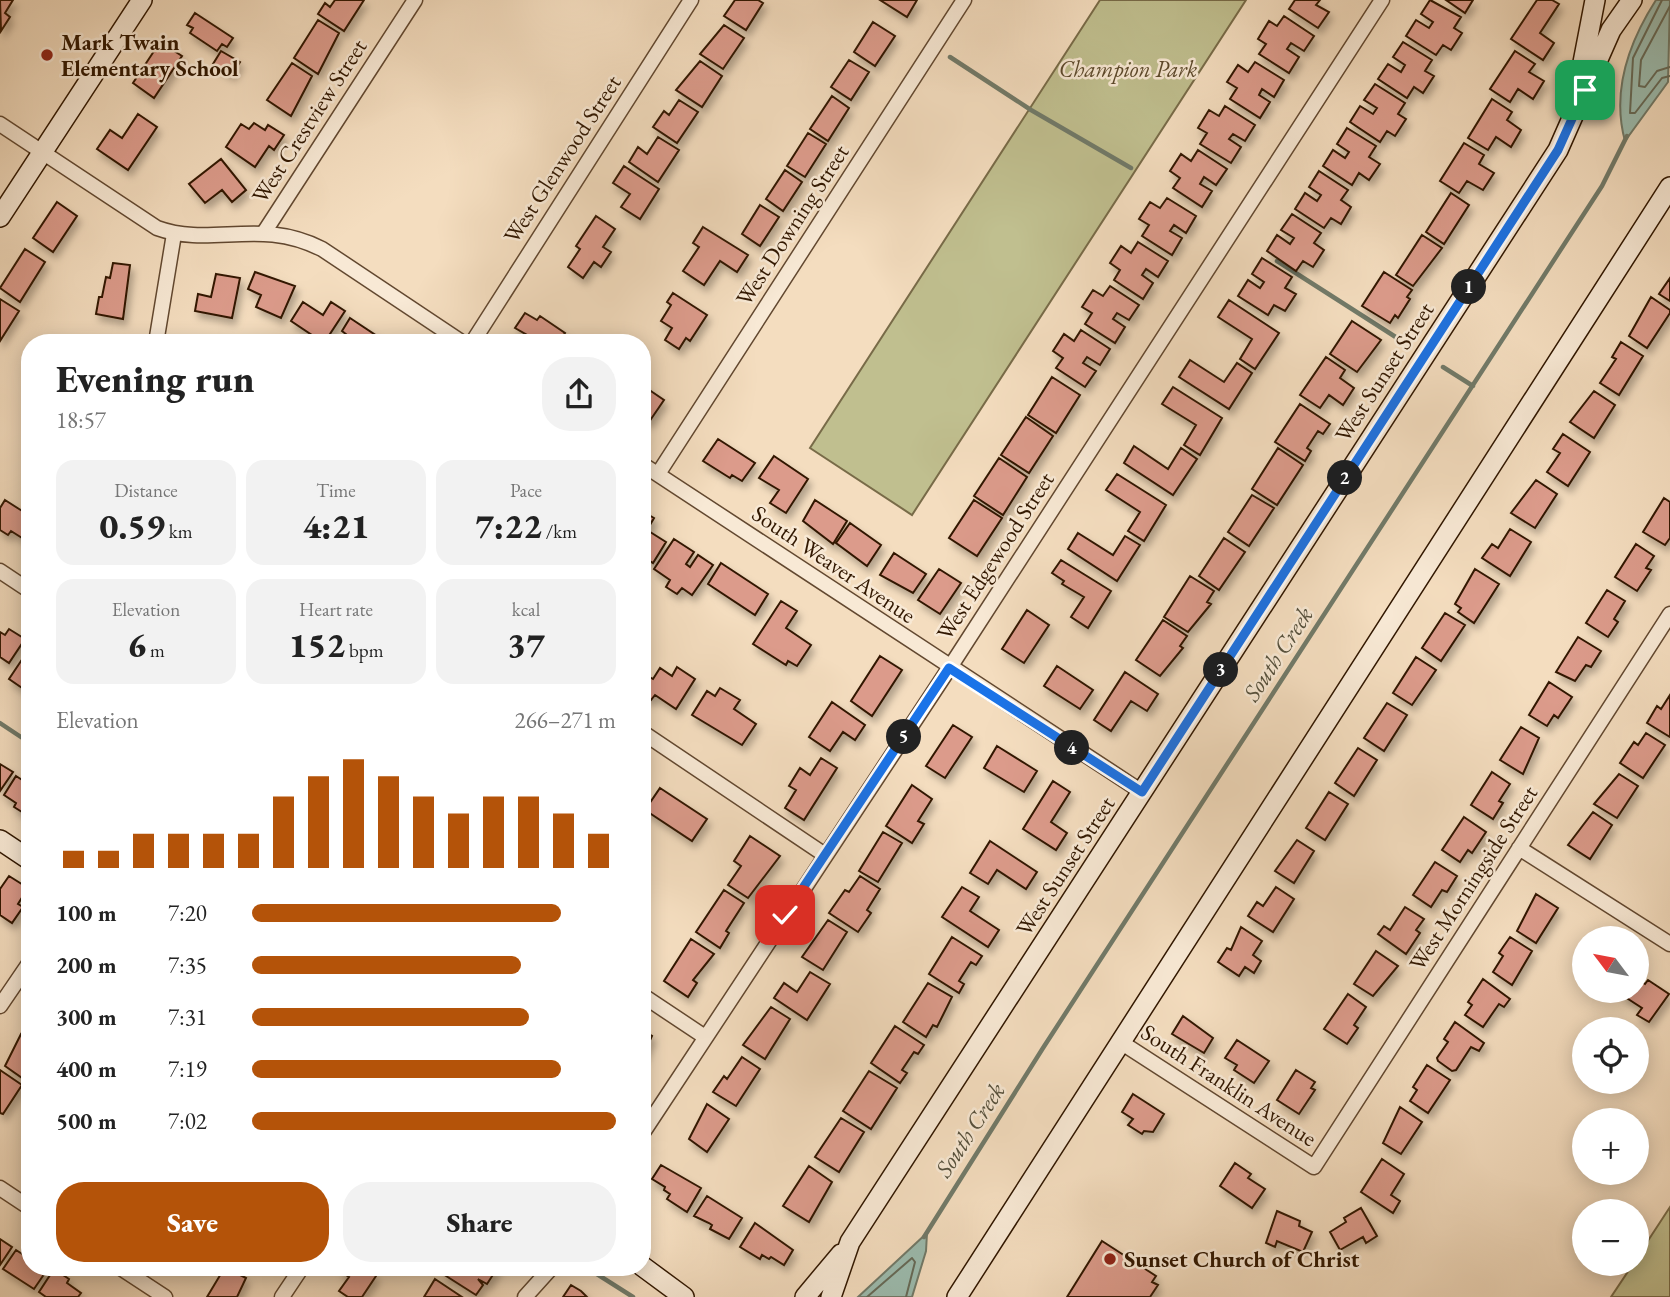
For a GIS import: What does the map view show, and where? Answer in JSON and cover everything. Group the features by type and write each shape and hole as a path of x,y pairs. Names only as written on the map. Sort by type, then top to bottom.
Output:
{"main road":[{"path":"0,217 142,0"},
{"path":"1558,150 1587,54 1595,0"},
{"name":"West Sunset Street","path":"831,1297 850,1242 1558,150 1611,30 1632,0"},
{"path":"957,1297 1670,187"},
{"path":"0,840 21,854"},
{"path":"805,1297 850,1242"},
{"path":"651,1272 684,1297"},
{"path":"667,1283 695,1297"}],"street":[{"name":"West Crestview Street","path":"265,231 415,0"},
{"name":"West Glenwood Street","path":"478,334 691,0"},
{"name":"West Downing Street","path":"657,474 964,0"},
{"name":"West Edgewood Street","path":"651,1120 949,668 1381,0"},
{"path":"0,124 158,228 174,234 265,231 288,235 321,249 449,334"},
{"path":"157,334 174,234"},
{"name":"South Weaver Avenue","path":"651,470 949,668 1142,792"},
{"path":"0,571 21,585"},
{"name":"West Morningside Street","path":"1314,1167 1670,614"},
{"path":"651,738 825,855"},
{"path":"1519,848 1670,944"},
{"path":"0,1006 21,975"},
{"path":"651,1001 705,1037"},
{"name":"South Franklin Avenue","path":"1119,1041 1314,1167"},
{"path":"0,1188 21,1202"},
{"path":"133,1276 165,1297"},
{"path":"282,1297 296,1276"},
{"path":"525,1297 544,1276"}],"green space":[{"name":"Champion Park","path":"1100,0 1246,0 912,515 810,448"},
{"path":"1670,1207 1670,1297 1611,1297 1625,1276 1649,1276 1649,1239"}],"water":[{"path":"1656,0 1670,0 1668,82 1625,141 1620,103 1625,67 1638,33"},
{"path":"927,1233 926,1251 912,1297 858,1297"}],"building":[{"path":"0,0 13,0 5,13 10,17 1,31"},
{"path":"335,0 364,0 344,31 318,14 325,3 330,7"},
{"path":"735,0 758,0 763,3 746,30 724,16"},
{"path":"880,0 917,0 907,17"},
{"path":"1295,0 1320,0 1316,5 1329,12 1318,28 1289,9"},
{"path":"1430,0 1461,17 1454,28 1462,33 1451,50 1443,45 1436,55 1406,36 1416,20 1429,28 1433,22 1421,14"},
{"path":"1446,0 1473,0 1465,13"},
{"path":"1537,0 1552,0 1559,4 1540,33 1554,43 1543,60 1511,39"},
{"path":"195,13 233,38 227,47 222,44 217,51 190,33 193,28 187,25"},
{"path":"1284,16 1314,36 1304,51 1291,43 1287,49 1299,57 1289,73 1259,54 1266,44 1258,39 1269,21 1277,26"},
{"path":"318,20 339,33 318,74 294,58"},
{"path":"873,22 895,36 875,66 854,52"},
{"path":"724,25 744,38 723,69 700,54"},
{"path":"160,42 182,56 154,98 133,83"},
{"path":"1403,42 1432,60 1425,71 1434,76 1423,93 1414,87 1407,98 1378,79 1388,64 1401,72 1405,65 1393,57"},
{"path":"221,51 240,62 232,75 213,64"},
{"path":"1515,51 1535,64 1529,72 1544,81 1533,99 1518,89 1510,102 1490,89"},
{"path":"849,60 869,72 851,100 831,87"},
{"path":"700,61 722,76 702,107 676,90"},
{"path":"1255,62 1284,80 1274,97 1262,89 1259,95 1270,102 1260,118 1230,99 1237,88 1227,82 1238,65 1248,72"},
{"path":"292,63 312,76 291,116 267,100"},
{"path":"1375,84 1405,103 1398,114 1406,119 1395,136 1387,131 1380,142 1350,122 1360,106 1373,114 1377,108 1364,100"},
{"path":"832,96 849,108 828,141 810,129"},
{"path":"1492,99 1512,112 1507,120 1521,130 1511,147 1496,137 1488,150 1468,138"},
{"path":"679,100 698,112 677,143 653,127 664,111 669,115"},
{"path":"1225,106 1255,125 1245,141 1233,134 1229,139 1241,147 1231,163 1200,144 1207,133 1198,128 1209,110 1219,116"},
{"path":"138,114 157,127 128,170 97,149 110,130 122,138"},
{"path":"254,123 265,130 268,125 284,135 274,150 269,146 255,167 226,147 241,124 249,129"},
{"path":"1347,128 1376,146 1369,157 1380,164 1369,180 1359,173 1352,185 1323,166 1333,150 1345,158 1349,152 1337,144"},
{"path":"808,133 826,144 805,177 787,166"},
{"path":"658,137 679,150 658,182 629,162 638,147 647,154"},
{"path":"1464,143 1484,155 1479,164 1494,173 1483,190 1467,181 1459,193 1440,181"},
{"path":"1198,150 1227,169 1216,185 1204,177 1200,184 1212,191 1202,207 1173,188 1180,178 1170,171 1181,154 1191,161"},
{"path":"221,159 246,190 232,202 222,190 205,203 189,184"},
{"path":"624,166 659,189 640,219 621,207 630,194 613,183"},
{"path":"785,170 802,182 783,211 766,199"},
{"path":"1319,171 1348,190 1341,200 1351,207 1341,224 1331,218 1324,228 1295,209 1305,193 1317,201 1321,195 1309,187"},
{"path":"1451,193 1469,205 1444,244 1426,232"},
{"path":"1167,198 1196,216 1186,233 1174,225 1170,231 1182,238 1172,255 1142,236 1149,225 1139,219 1150,202 1160,208"},
{"path":"57,202 77,216 53,252 33,238"},
{"path":"760,205 779,217 760,246 742,234"},
{"path":"1292,214 1321,233 1314,243 1324,250 1313,267 1303,261 1296,271 1267,251 1277,235 1290,244 1294,238 1281,230"},
{"path":"596,216 615,229 603,247 611,252 601,267 594,262 583,278 568,267 580,249 576,246"},
{"path":"703,227 748,255 737,272 720,261 704,285 683,271 699,247 693,243"},
{"path":"1422,235 1442,248 1413,286 1396,275"},
{"path":"1138,242 1168,261 1158,277 1146,269 1142,275 1153,283 1143,299 1114,280 1120,270 1110,263 1121,246 1131,253"},
{"path":"25,249 45,262 20,302 0,288"},
{"path":"1262,258 1292,277 1285,288 1296,294 1285,311 1274,305 1268,315 1238,296 1248,280 1260,288 1264,282 1252,274"},
{"path":"113,263 130,265 123,319 96,314 99,297 102,297 106,277 110,278"},
{"path":"255,272 295,286 281,318 256,307 261,295 248,289"},
{"path":"1384,272 1412,290 1407,297 1410,299 1398,318 1395,315 1390,323 1362,306"},
{"path":"216,274 240,278 232,318 195,311 198,294 211,297"},
{"path":"1670,278 1670,301 1659,294"},
{"path":"1110,286 1139,305 1129,320 1117,313 1113,319 1125,327 1115,343 1085,324 1092,313 1082,307 1093,290 1103,296"},
{"path":"673,293 707,315 690,341 686,338 679,349 665,340 672,328 661,321 671,305 667,302"},
{"path":"1651,297 1670,310 1670,313 1647,348 1629,336"},
{"path":"0,299 19,311 0,341"},
{"path":"1229,300 1279,333 1255,369 1240,359 1252,339 1218,317"},
{"path":"303,302 323,315 331,302 345,311 330,334 310,334 291,321"},
{"path":"525,313 537,320 540,316 565,333 525,334 515,328"},
{"path":"350,318 374,334 346,334 342,331"},
{"path":"1352,321 1381,340 1357,372 1330,354"},
{"path":"1081,330 1110,349 1100,365 1087,357 1083,363 1096,371 1085,387 1056,368 1063,358 1053,351 1064,334 1074,341"},
{"path":"1621,342 1643,356 1619,395 1600,383 1616,359 1612,357"},
{"path":"1326,357 1345,370 1340,378 1354,388 1343,405 1329,395 1320,408 1300,395"},
{"path":"1190,360 1224,382 1237,363 1252,373 1229,409 1179,377"},
{"path":"1052,377 1080,395 1056,433 1028,415"},
{"path":"1173,387 1222,418 1200,455 1184,445 1196,425 1162,404"},
{"path":"651,391 664,400 651,419"},
{"path":"1594,391 1615,405 1594,438 1570,422"},
{"path":"1300,404 1330,424 1323,434 1318,431 1307,448 1311,451 1305,461 1275,442"},
{"path":"1026,417 1053,436 1029,473 1001,455"},
{"path":"1563,434 1590,452 1568,486 1547,472 1560,453 1553,449"},
{"path":"718,439 755,463 742,481 732,475 730,478 703,461"},
{"path":"1134,446 1168,469 1181,448 1197,459 1173,495 1124,463"},
{"path":"1278,448 1303,465 1277,505 1252,489"},
{"path":"774,456 808,479 786,513 770,503 779,490 759,478"},
{"path":"999,458 1027,477 1003,515 974,496"},
{"path":"1117,474 1166,505 1144,541 1128,531 1140,512 1106,490"},
{"path":"1536,480 1557,494 1535,528 1511,513"},
{"path":"1252,495 1274,508 1249,546 1228,532"},
{"path":"1664,498 1670,502 1670,538 1665,545 1643,532"},
{"path":"5,500 21,510 21,537 11,531 8,535 0,530 0,508"},
{"path":"815,500 847,521 833,544 803,521"},
{"path":"974,500 1002,518 977,556 949,538"},
{"path":"850,523 881,545 867,566 836,543"},
{"path":"1510,529 1531,542 1510,576 1482,558 1492,544 1498,548"},
{"path":"651,533 666,542 653,563 651,562"},
{"path":"1078,533 1113,555 1125,536 1140,545 1117,581 1068,549"},
{"path":"1224,538 1245,552 1219,590 1199,576"},
{"path":"674,539 694,552 686,564 690,567 698,555 713,565 692,595 682,588 677,594 666,587 670,580 654,569"},
{"path":"1636,544 1654,556 1646,568 1651,570 1637,591 1615,577"},
{"path":"894,553 926,574 913,593 880,575"},
{"path":"1061,560 1111,591 1088,628 1071,617 1084,597 1062,584 1064,581 1052,573"},
{"path":"721,563 768,594 755,615 708,584"},
{"path":"939,569 961,583 940,614 918,600"},
{"path":"1475,569 1499,584 1474,623 1458,612 1461,608 1455,604"},
{"path":"1190,576 1214,591 1207,602 1211,604 1188,632 1164,617"},
{"path":"1607,590 1625,601 1614,619 1618,622 1608,637 1586,623"},
{"path":"781,601 797,611 786,628 811,645 797,666 788,661 786,665 753,644"},
{"path":"1027,610 1049,625 1024,663 1002,649"},
{"path":"1445,613 1465,625 1441,661 1422,648"},
{"path":"1163,620 1187,636 1180,646 1183,648 1160,676 1136,660"},
{"path":"9,629 21,636 21,645 9,663 0,657 0,632 5,635"},
{"path":"1578,637 1601,651 1591,667 1586,665 1575,681 1556,672"},
{"path":"880,656 902,670 872,716 851,701"},
{"path":"1416,657 1436,670 1412,705 1393,693"},
{"path":"21,661 21,687 9,679"},
{"path":"1057,666 1093,690 1080,709 1044,686"},
{"path":"677,667 695,679 676,709 655,695 651,700 651,678 653,679 660,668 672,676"},
{"path":"1125,672 1158,694 1147,711 1131,701 1111,731 1094,720"},
{"path":"1549,682 1572,697 1558,718 1554,715 1547,726 1529,715"},
{"path":"720,688 740,700 734,709 756,724 742,745 692,715 707,691 715,696"},
{"path":"1670,695 1670,737 1647,723 1657,706 1661,709"},
{"path":"832,702 865,725 855,740 843,732 830,751 809,737"},
{"path":"1387,703 1407,715 1384,751 1364,738"},
{"path":"953,725 972,737 945,778 926,766"},
{"path":"1521,727 1539,738 1523,774 1500,760"},
{"path":"1646,733 1665,745 1643,778 1620,763 1634,742 1638,745"},
{"path":"997,746 1037,771 1024,792 984,768"},
{"path":"1358,748 1377,760 1354,796 1335,783"},
{"path":"821,758 837,768 804,820 785,808 796,790 789,786 800,768 810,775"},
{"path":"0,764 13,772 0,791"},
{"path":"1492,772 1510,784 1499,801 1503,803 1493,819 1471,805"},
{"path":"1619,774 1638,786 1617,818 1594,804"},
{"path":"16,776 21,779 21,811 14,807 16,803 4,795"},
{"path":"1053,781 1070,792 1051,822 1067,833 1056,850 1023,829"},
{"path":"912,785 932,799 918,821 924,824 912,843 886,826"},
{"path":"660,788 707,819 692,841 651,814 651,801"},
{"path":"1329,792 1348,804 1325,840 1306,828"},
{"path":"1593,812 1612,825 1590,859 1568,845"},
{"path":"1464,817 1486,832 1472,853 1468,850 1460,862 1442,850"},
{"path":"883,832 902,843 878,882 859,871"},
{"path":"750,836 780,856 748,898 728,885 741,866 734,861"},
{"path":"1297,840 1314,851 1294,883 1275,871"},
{"path":"990,841 1037,872 1026,889 997,870 988,884 970,873"},
{"path":"1435,862 1457,876 1447,892 1442,890 1431,907 1413,895"},
{"path":"9,876 21,884 21,899 18,904 21,910 12,923 0,915 0,889"},
{"path":"860,876 880,889 867,910 871,913 858,932 829,913 845,890 849,892"},
{"path":"962,887 979,897 970,911 999,930 988,947 942,917"},
{"path":"1276,887 1294,899 1273,932 1248,916 1257,902 1263,906"},
{"path":"724,890 744,903 726,931 729,933 720,948 696,932"},
{"path":"1536,894 1558,908 1536,943 1517,931"},
{"path":"1405,907 1424,919 1416,930 1420,933 1406,954 1378,934 1384,926 1390,930"},
{"path":"828,920 847,932 823,970 802,957"},
{"path":"1241,927 1262,941 1253,955 1261,961 1254,973 1245,967 1239,976 1218,962 1227,948 1231,950"},
{"path":"952,937 982,956 976,965 971,962 959,981 964,984 959,993 929,974"},
{"path":"1510,937 1532,951 1512,985 1493,972 1503,956 1499,953"},
{"path":"691,939 714,954 693,980 697,983 688,997 664,981"},
{"path":"1376,951 1398,966 1373,996 1354,984"},
{"path":"810,972 830,984 807,1020 774,998 784,983 797,992"},
{"path":"1483,979 1510,999 1504,1007 1499,1004 1483,1027 1465,1015 1472,1005 1468,1002"},
{"path":"1649,981 1669,994 1649,1022 1649,1017 1637,1015 1642,1008 1634,1003 1649,1003"},
{"path":"928,983 952,997 937,1027 933,1025 926,1037 903,1022"},
{"path":"1348,994 1366,1007 1354,1025 1358,1028 1347,1044 1324,1029"},
{"path":"771,1007 790,1019 765,1059 743,1045"},
{"path":"1183,1016 1213,1038 1204,1053 1172,1034"},
{"path":"1455,1022 1484,1043 1479,1051 1471,1047 1456,1070 1452,1071 1437,1058 1448,1042 1444,1039"},
{"path":"895,1026 924,1045 918,1054 914,1052 902,1070 907,1073 900,1083 871,1063"},
{"path":"21,1034 21,1077 5,1066"},
{"path":"1237,1040 1269,1061 1254,1083 1234,1070 1237,1065 1225,1058"},
{"path":"742,1057 760,1069 736,1106 713,1092 724,1076 727,1079"},
{"path":"1427,1065 1450,1080 1428,1113 1410,1101 1417,1090 1413,1087"},
{"path":"0,1070 21,1087 3,1114 0,1113"},
{"path":"1296,1070 1315,1082 1311,1088 1315,1090 1299,1114 1277,1100"},
{"path":"869,1071 897,1088 871,1129 843,1111"},
{"path":"1133,1094 1164,1114 1153,1132 1144,1131 1142,1134 1128,1125 1133,1119 1122,1112"},
{"path":"707,1104 729,1119 707,1152 689,1139"},
{"path":"1400,1107 1422,1122 1401,1154 1383,1143"},
{"path":"841,1118 864,1132 839,1172 815,1157"},
{"path":"1382,1159 1404,1174 1391,1195 1400,1201 1393,1213 1361,1192"},
{"path":"1235,1163 1251,1174 1248,1178 1265,1189 1252,1208 1220,1186"},
{"path":"661,1165 701,1188 687,1212 667,1199 670,1194 664,1190 665,1187 652,1179"},
{"path":"809,1166 832,1182 809,1222 783,1206"},
{"path":"707,1196 742,1218 729,1239 710,1229 712,1225 709,1223 694,1216"},
{"path":"1361,1208 1377,1236 1366,1243 1363,1237 1340,1250 1330,1232 1346,1222 1344,1218"},
{"path":"1277,1211 1300,1221 1299,1226 1312,1232 1303,1252 1277,1241 1275,1247 1266,1243"},
{"path":"755,1223 793,1250 784,1265 771,1257 769,1259 762,1255 760,1259 740,1247"},
{"path":"0,1239 12,1247 0,1265"},
{"name":"Sunset Church of Christ","path":"1102,1241 1156,1276 1152,1282 1158,1285 1150,1297 1067,1297"},
{"path":"16,1250 21,1253 21,1276 43,1276 34,1289 3,1269"},
{"path":"49,1276 64,1276 69,1279 67,1283 81,1293 78,1297 46,1297 39,1292"},
{"path":"220,1276 246,1278 237,1297 207,1297"},
{"path":"376,1276 362,1297 348,1297 339,1291 349,1277"},
{"path":"446,1276 492,1276 487,1284 478,1279 483,1285 476,1295"},
{"path":"435,1279 462,1297 424,1297"},
{"path":"571,1285 581,1291 587,1297 563,1297"}],"waterway":[{"path":"950,57 1031,110 1131,168"},
{"name":"South Creek","path":"924,1237 1043,1048 1602,186 1627,136"},
{"path":"1277,261 1405,343"},
{"path":"1443,367 1473,386"},
{"path":"0,723 21,737"},
{"path":"600,1276 633,1297"}],"place":[{"name":"Mark Twain Elementary School","path":"47,55"},
{"name":"Sunset Church of Christ","path":"1110,1259"}],"route":[{"path":"785,915 949,668 1142,792 1558,150 1585,90"}]}
